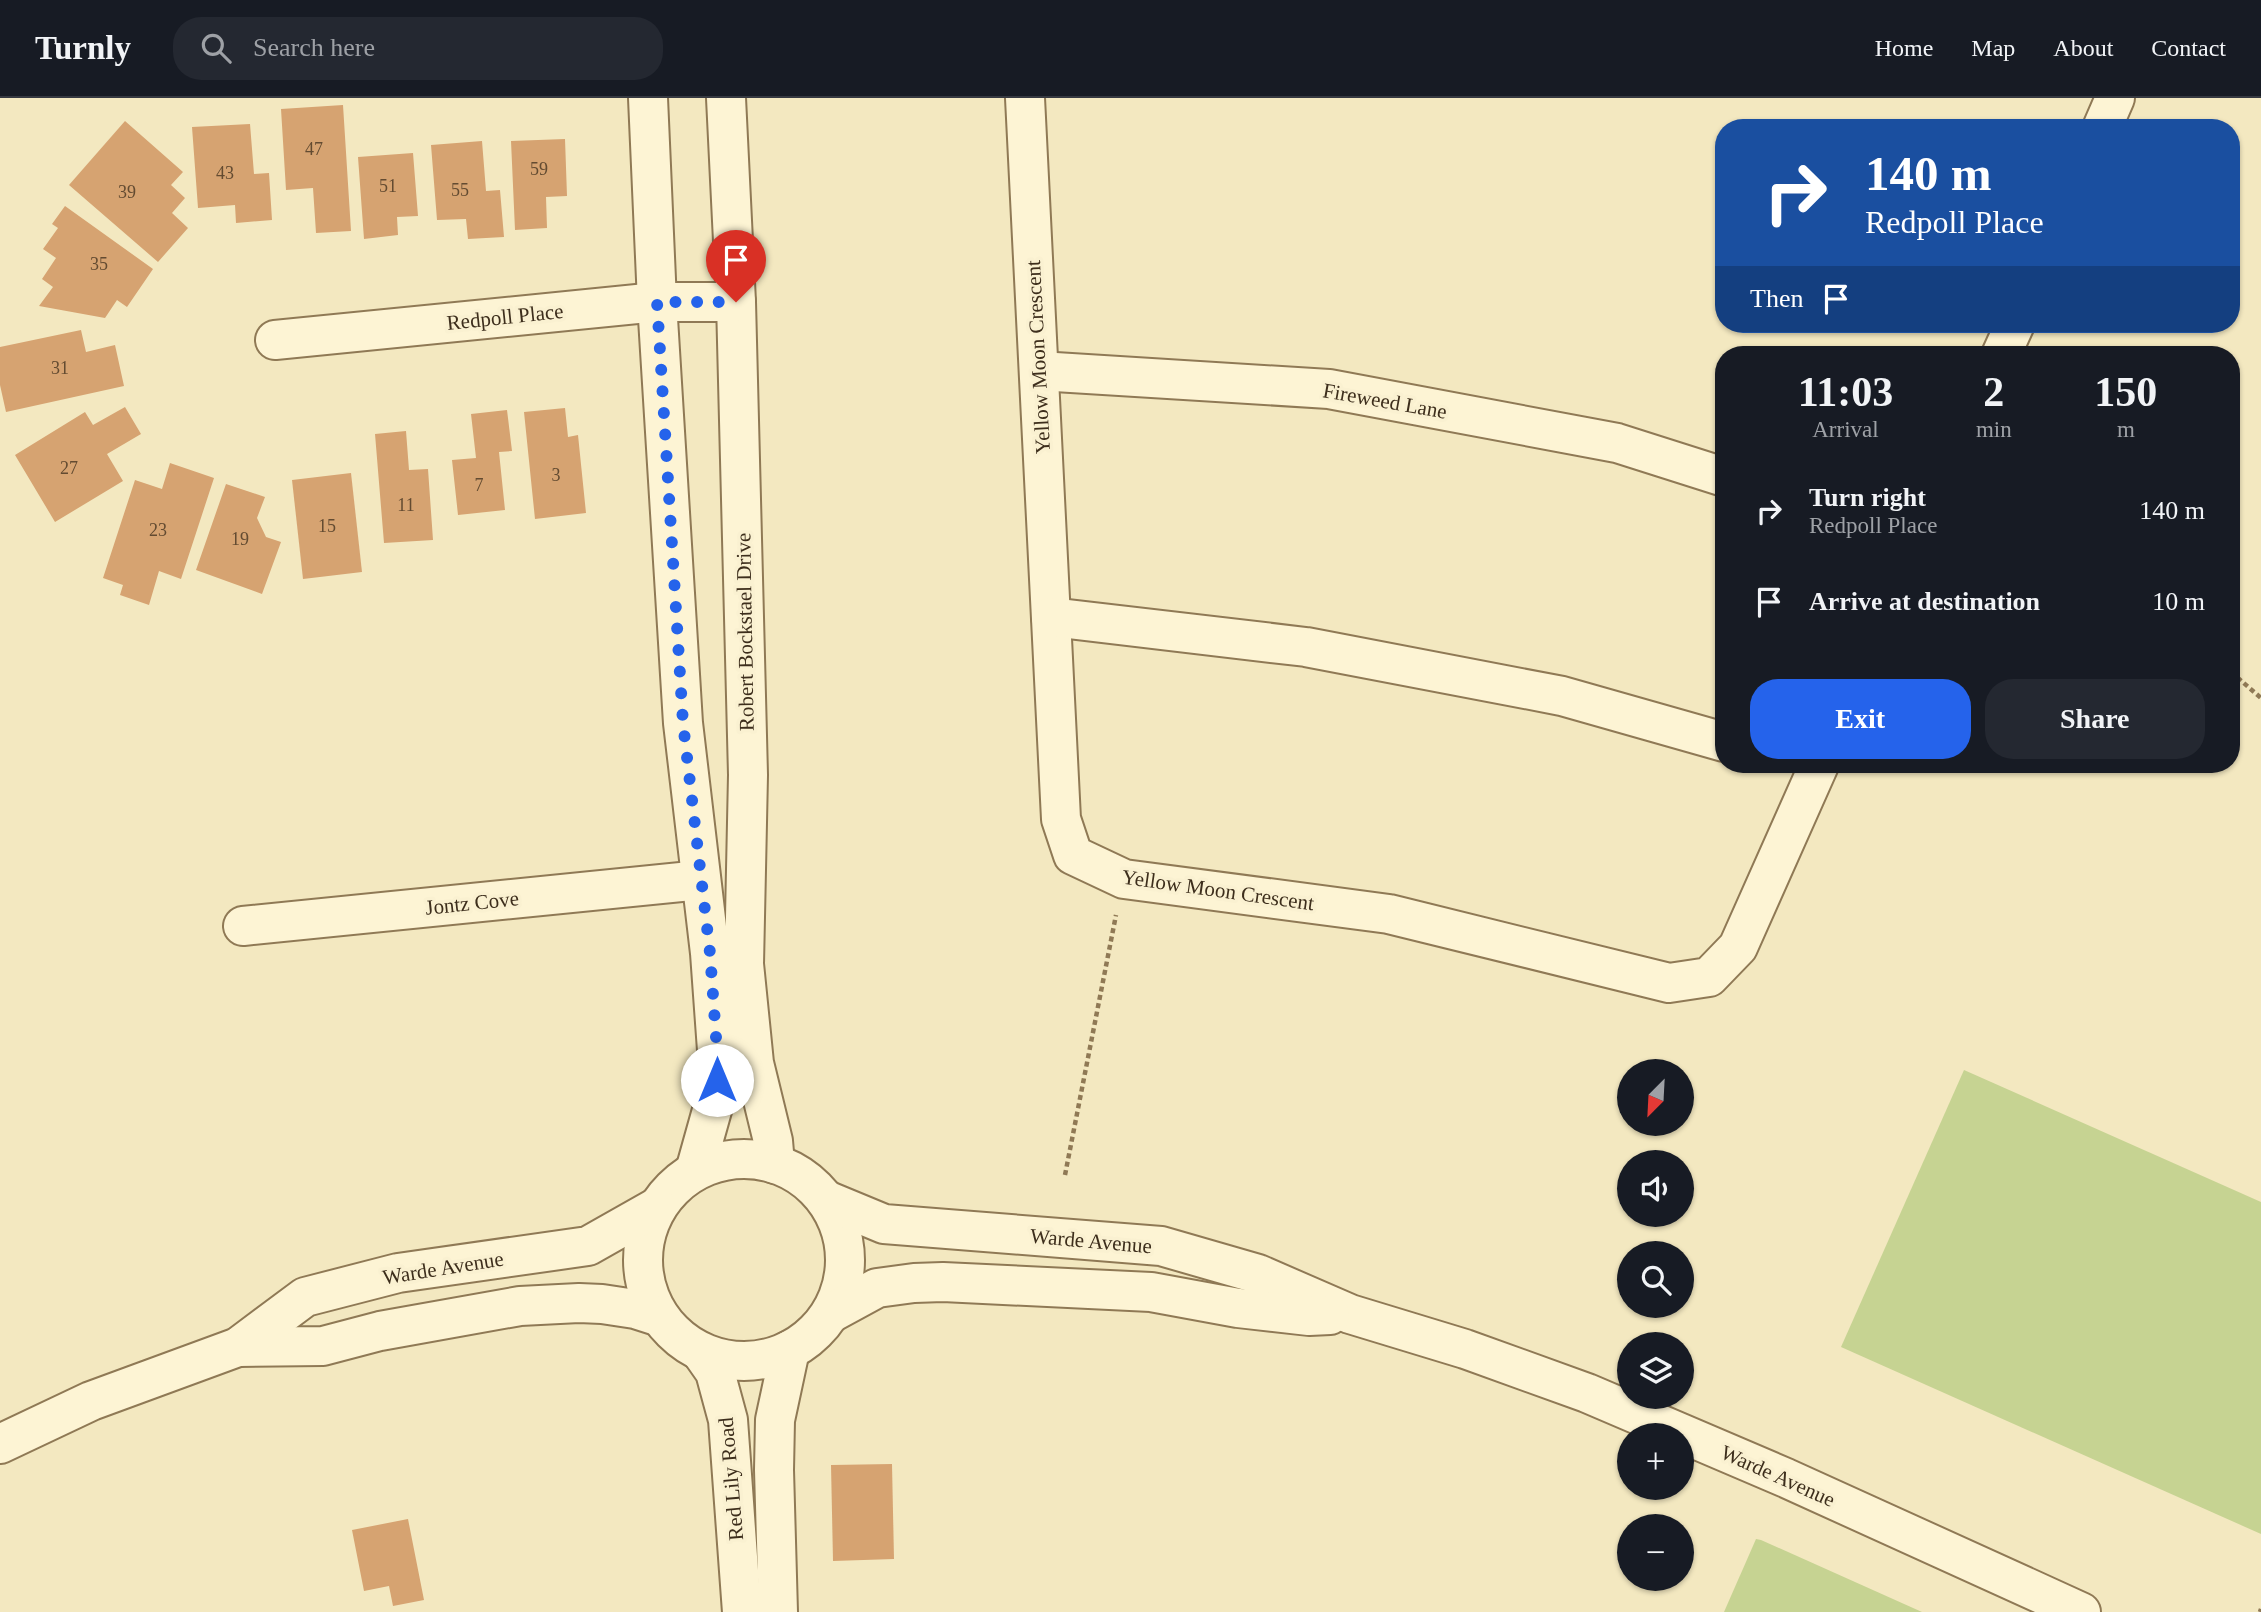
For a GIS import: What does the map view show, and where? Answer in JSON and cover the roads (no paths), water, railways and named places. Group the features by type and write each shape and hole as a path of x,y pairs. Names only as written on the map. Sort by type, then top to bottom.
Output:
{"street":[{"path":"648,98 657,302 683,723 710,953 718,1065 716,1096 695,1171"},
{"name":"Robert Bockstael Drive","path":"726,98 736,302 748,775 744,964 754,1063 773,1141 775,1164"},
{"name":"Yellow Moon Crescent","path":"1025,98 1061,819 1073,855 1124,879 1389,914 1669,983 1709,977 1738,947 1809,773"},
{"path":"2106,119 2115,98"},
{"name":"Redpoll Place","path":"275,340 657,302 736,302"},
{"name":"Fireweed Lane","path":"1039,371 1329,389 1617,443 1715,474"},
{"path":"1051,617 1306,647 1562,696 1715,739"},
{"name":"Jontz Cove","path":"243,926 701,880"},
{"path":"734,1159 775,1164 803,1178 825,1200 838,1221 846,1268 841,1291 831,1313 813,1335 790,1350 761,1360 730,1361 701,1352 678,1338 660,1317 645,1282 644,1243 657,1207 673,1187 695,1171 734,1159"},
{"name":"Warde Avenue","path":"825,1200 884,1224 1161,1246 1258,1274 1350,1314 1465,1349 1587,1394 1786,1478 2081,1612"},
{"name":"Warde Avenue","path":"0,1444 91,1401 238,1347 305,1297 398,1273 588,1247 657,1207"},
{"name":"Warde Avenue","path":"831,1313 877,1288 943,1282 1152,1292 1238,1308 1297,1315 1350,1314"},
{"name":"Warde Avenue","path":"238,1347 323,1346 380,1331 520,1306 602,1304 635,1309 660,1317"},
{"name":"Red Lily Road","path":"778,1612 775,1420 790,1350"},
{"name":"Red Lily Road","path":"701,1352 715,1372 728,1420 742,1612"}]}
